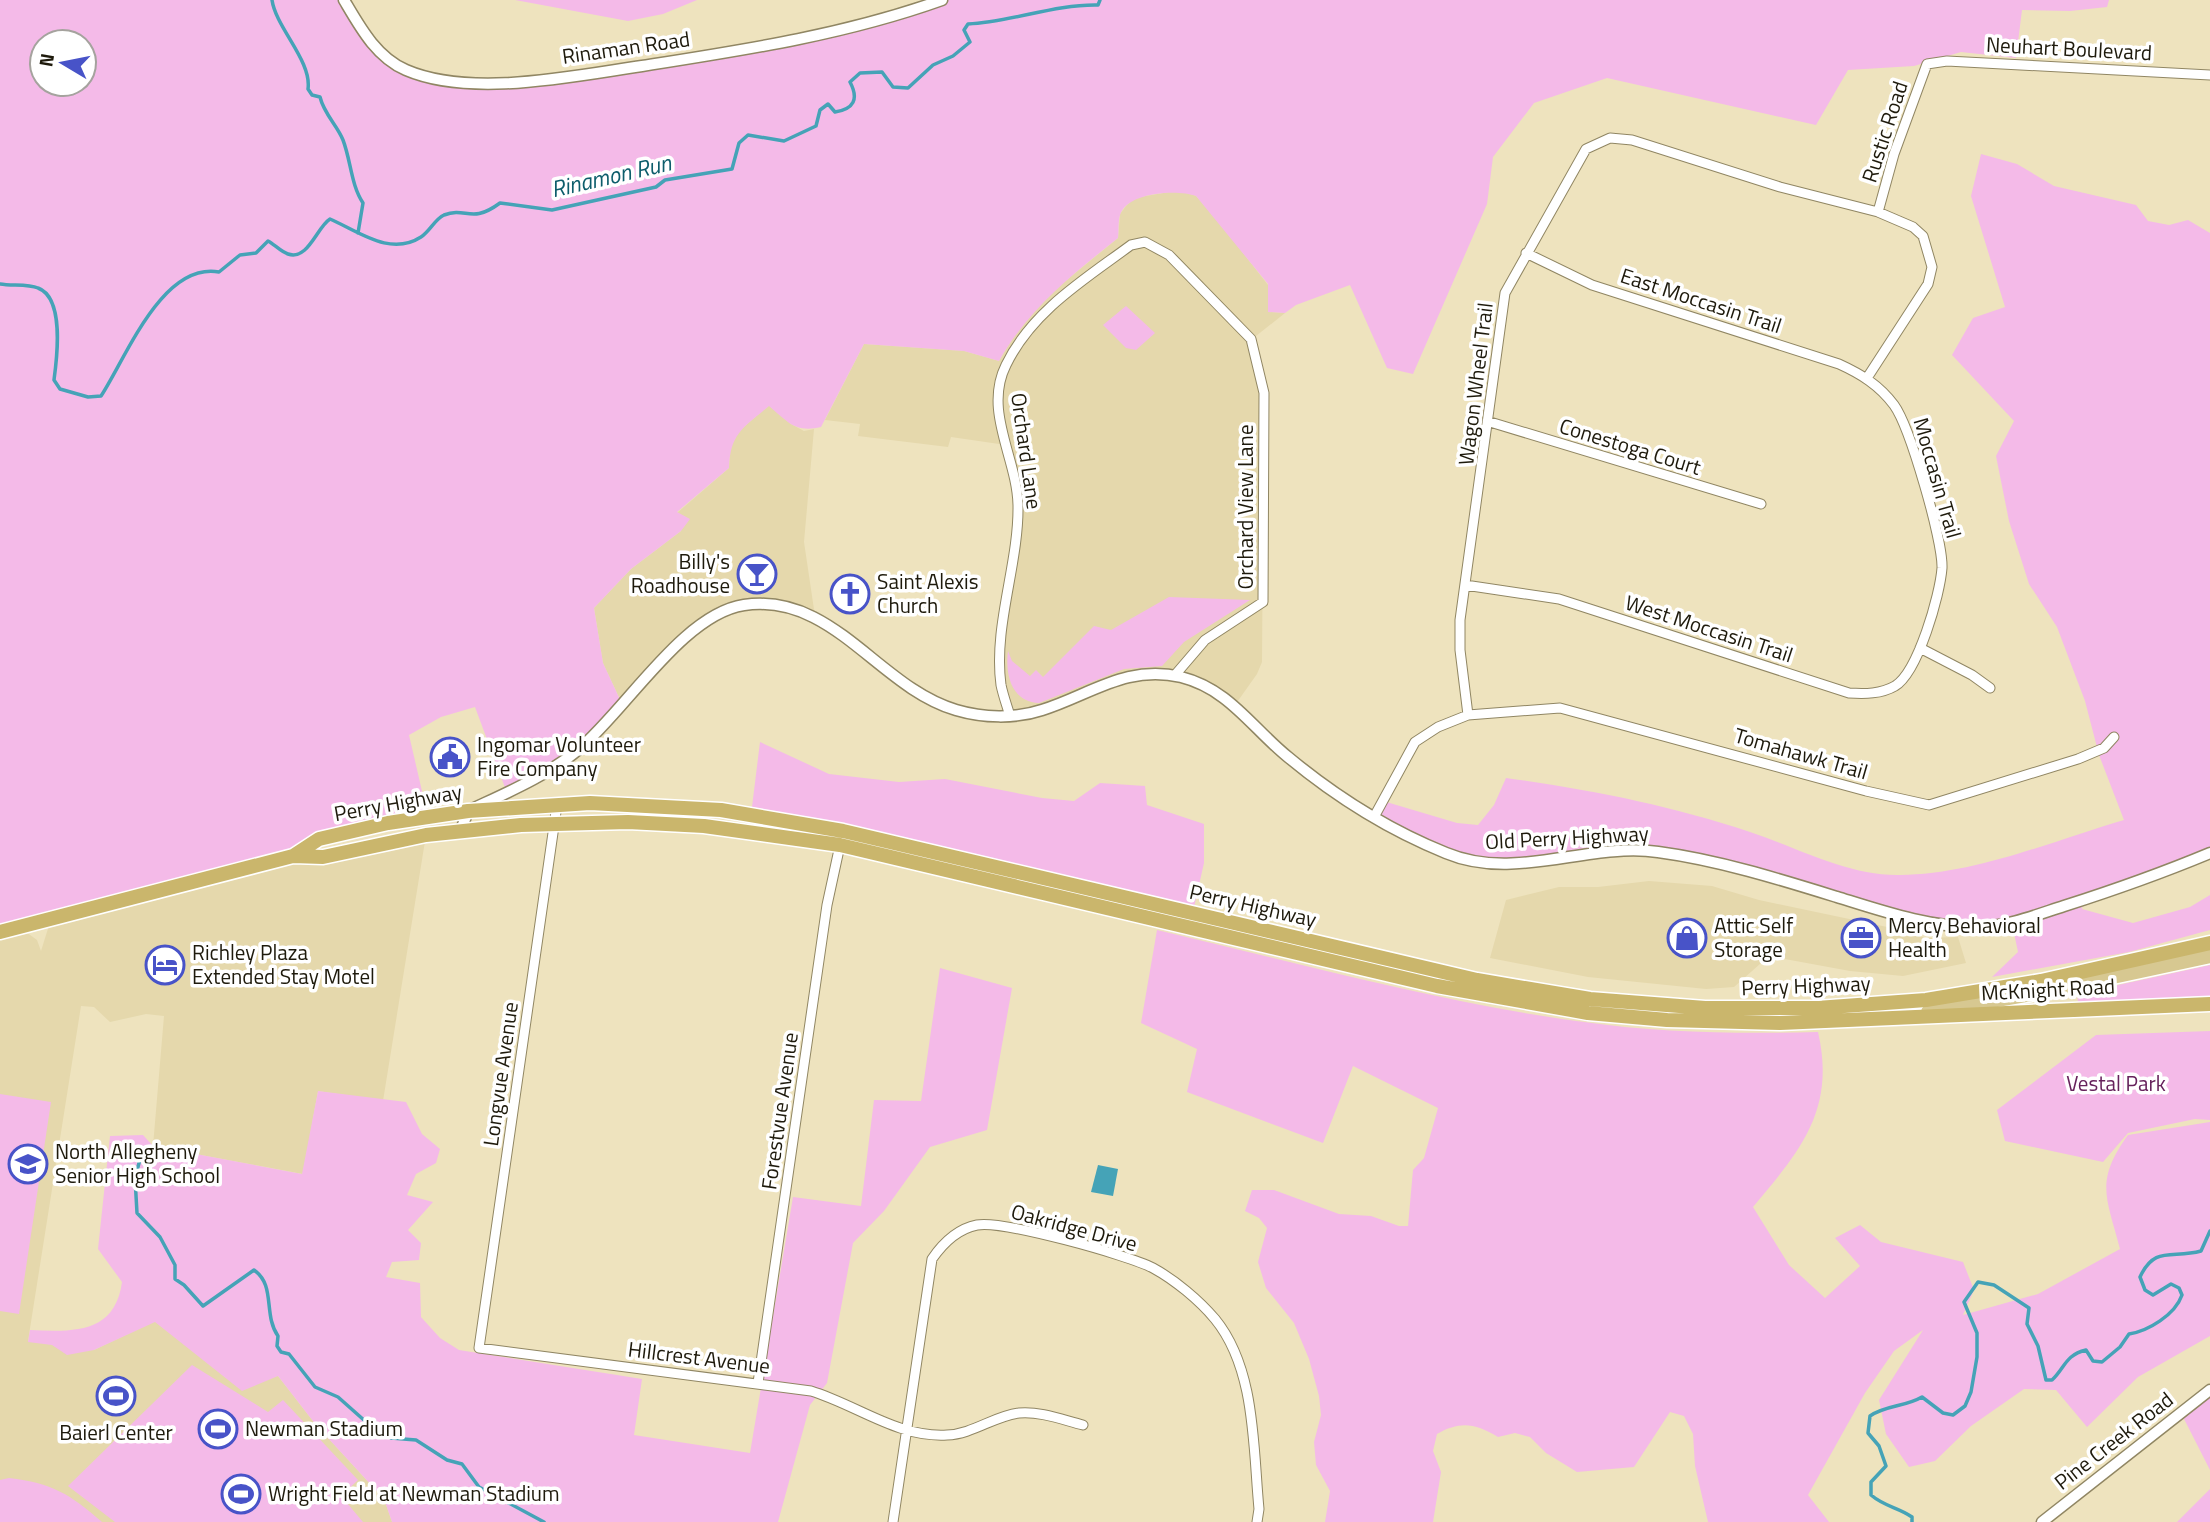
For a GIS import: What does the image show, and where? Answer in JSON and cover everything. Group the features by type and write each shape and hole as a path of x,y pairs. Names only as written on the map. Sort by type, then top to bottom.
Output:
{"highway":[{"name":"Perry Highway","path":"293,856 319,839 388,823 468,811 557,804 670,806 817,826 1477,981 1629,1003 1780,1009 1913,1001 2041,981 2210,943"},
{"name":"Perry Highway","path":"0,932 293,856 323,857 461,830 554,823 628,822 704,826 840,845 1512,1001 1588,1013 1704,1022 1780,1023 1888,1018"},
{"name":"McKnight Road","path":"1888,1018 2210,1004"}],"main road":[{"name":"Perry Highway","path":"1888,1018 2021,996 2210,956"}],"street":[{"name":"Rinaman Road","path":"344,0 366,36 392,63 431,78 472,82 575,75 730,52 854,29 942,0"},
{"name":"Neuhart Boulevard","path":"1927,64 1947,61 2210,75"},
{"name":"Rustic Road","path":"1878,212 1894,154 1927,64"},
{"name":"Wagon Wheel Trail","path":"1468,715 1459,637 1506,293 1576,162 1586,149 1610,138 1632,140 1780,187 1878,212 1913,226 1928,247 1932,267 1928,284 1867,378"},
{"name":"Orchard Lane","path":"1010,716 1001,685 1001,650 1018,504 1014,472 1000,423 1000,380 1023,337 1048,308 1131,245 1152,243 1169,255 1251,340"},
{"name":"East Moccasin Trail","path":"1526,253 1592,285 1839,364 1867,378"},
{"name":"Orchard View Lane","path":"1175,675 1205,640 1262,602 1264,393 1251,340"},
{"name":"Moccasin Trail","path":"1867,378 1882,391 1905,424 1940,551 1939,585 1920,648"},
{"name":"Conestoga Court","path":"1490,422 1760,504"},
{"name":"West Moccasin Trail","path":"1465,585 1559,599 1849,693 1885,691 1899,684 1920,648"},
{"name":"Old Perry Highway","path":"468,811 530,782 576,752 607,723 687,636 713,615 742,605 774,604 805,612 836,630 917,694 971,714 1010,716 1041,711 1111,680 1135,674 1175,675 1225,695 1283,754 1329,789 1374,817 1448,855 1479,863 1511,864 1653,851 1724,865 1890,913 1940,924 1976,927 2006,924 2104,893 2210,853"},
{"path":"1920,648 1972,675 1990,688"},
{"name":"Tomahawk Trail","path":"1468,715 1560,708 1866,791 1929,804 2078,760 2104,747 2114,737"},
{"path":"1374,817 1415,742 1438,727 1468,715"},
{"name":"Longvue Avenue","path":"479,1348 557,804"},
{"path":"461,830 468,811"},
{"name":"Forestvue Avenue","path":"758,1383 827,905 840,845"},
{"name":"Oakridge Drive","path":"893,1522 932,1259 944,1242 975,1225 991,1224 1073,1244 1152,1268 1185,1291 1216,1320 1240,1364 1249,1411 1259,1509 1257,1522"},
{"name":"Hillcrest Avenue","path":"479,1348 811,1391 842,1400 906,1432"},
{"name":"Pine Creek Road","path":"2042,1522 2210,1390"},
{"path":"906,1432 948,1435 1017,1413 1043,1415 1083,1425"}],"shaded area":[{"path":"1181,190 1196,196 1268,285 1268,312 1285,313 1251,340 1264,393 1262,662 1257,674 1235,705 1225,695 1158,673 1010,716 1001,685 1001,650 1018,504 1006,445 951,437 948,447 858,436 860,424 825,420 864,344 964,351 999,361 1017,330 1047,296 1118,238 1120,214 1134,198"},
{"path":"769,405 791,424 804,431 814,429 804,542 815,616 774,604 714,615 623,706 603,663 594,608 631,569 681,531 677,513 729,468 730,446 738,432"},
{"path":"426,835 383,1101 318,1091 303,1174 153,1146 164,1016 146,1014 110,1022 94,1007 81,1006 28,1341 94,1350 155,1321 180,1339 278,1376 316,1425 384,1499 392,1522 0,1522 0,932 26,932 37,940 41,951 51,919 199,882"},
{"path":"1649,881 1712,886 1759,900 1892,928 1925,938 1958,937 1966,963 1903,976 1850,971 1769,956 1734,987 1706,989 1588,977 1490,958 1506,900 1559,887 1598,887"}],"green space":[{"path":"0,0 344,0 376,48 431,78 508,81 730,52 942,0 2109,0 2107,7 2070,11 2022,10 2016,58 1961,52 1914,66 1848,70 1816,125 1607,78 1534,103 1493,157 1487,204 1413,374 1387,368 1350,285 1296,305 1285,313 1268,312 1268,284 1196,196 1165,193 1132,201 1124,207 1120,215 1118,238 1052,294 1024,325 999,361 964,351 864,344 821,427 792,425 769,406 746,426 732,446 729,468 677,512 690,519 681,531 631,569 594,608 603,663 623,706 591,738 507,793 475,707 441,717 409,735 428,817 351,831 293,856 0,932"},
{"path":"515,0 697,0 663,14 628,21"},
{"path":"1981,154 2017,164 2054,186 2136,205 2148,221 2169,225 2188,220 2210,233 2210,853 2083,900 2082,909 2133,923 2190,907 2210,895 2210,930 2129,952 1992,977 2018,952 2014,933 2006,924 1940,924 1653,851 1479,863 1374,817 1383,801 1457,823 1478,825 1494,805 1506,778 1659,806 1720,822 1841,866 1897,875 1925,874 1982,864 2124,820 2099,755 2085,701 2057,627 2029,584 2009,521 1996,456 2014,421 1952,355 1973,318 2005,307 1971,196"},
{"path":"1126,306 1155,333 1136,350 1126,348 1103,325"},
{"path":"1169,597 1250,600 1184,642 1162,666 1124,669 1039,703 1022,698 1016,692 1009,677 1008,651 1012,661 1030,676 1036,670 1043,677 1094,626 1111,630"},
{"path":"760,742 829,774 899,782 945,779 1042,798 1074,801 1100,783 1145,786 1147,805 1204,824 1204,863 1194,907 845,824 752,807"},
{"path":"1157,930 1369,981 1530,1014 1671,1031 1818,1032 1822,1084 1818,1107 1799,1148 1753,1207 1789,1265 1825,1298 1860,1266 1835,1238 1860,1225 1881,1242 1963,1262 1974,1290 1963,1315 2038,1294 2120,1249 2106,1190 2111,1165 2128,1135 2210,1122 2210,1336 2138,1377 2087,1427 2056,1390 2024,1389 1971,1426 1935,1461 1909,1467 1886,1434 1879,1400 1923,1330 1894,1351 1865,1393 1808,1495 1829,1522 1708,1522 1695,1466 1693,1434 1684,1416 1670,1412 1634,1467 1577,1472 1546,1453 1530,1437 1515,1433 1498,1437 1475,1426 1453,1427 1437,1434 1433,1451 1441,1472 1433,1522 1325,1522 1330,1491 1316,1465 1314,1442 1321,1415 1319,1396 1309,1359 1294,1323 1266,1288 1258,1262 1267,1228 1259,1218 1245,1211 1252,1190 1274,1190 1339,1214 1371,1216 1399,1226 1408,1226 1413,1170 1424,1158 1438,1108 1353,1066 1323,1143 1187,1092 1197,1049 1141,1023"},
{"path":"2210,965 2210,996 2078,1002 2077,994"},
{"path":"940,968 1012,988 987,1130 930,1147 884,1211 853,1243 827,1383 810,1405 778,1522 392,1522 384,1499 316,1425 278,1376 242,1391 155,1322 94,1350 67,1355 52,1345 28,1342 30,1330 62,1331 90,1326 101,1321 111,1312 118,1299 122,1282 98,1249 110,1136 143,1135 153,1146 302,1174 318,1091 406,1102 422,1134 440,1149 436,1163 416,1174 407,1195 433,1202 408,1230 421,1243 419,1260 392,1262 386,1277 420,1283 421,1317 440,1338 459,1350 642,1379 634,1435 750,1453 793,1197 861,1206 874,1100 921,1101"},
{"name":"Vestal Park","path":"2210,1031 2210,1120 2195,1119 2128,1133 2103,1162 2005,1141 1997,1110 2096,1035"},
{"path":"0,1094 51,1102 19,1314 0,1311"},
{"name":"Newman Stadium","path":"192,1365 268,1412 283,1400 358,1480 341,1496 363,1522 115,1522 68,1486"},
{"path":"2210,1390 2210,1470 2181,1413"},
{"path":"9,1478 60,1491 102,1522 0,1522 0,1480"},
{"path":"2210,1489 2210,1522 2177,1522"}],"water":[{"path":"1098,1165 1118,1169 1113,1196 1091,1192"}],"waterway":[{"path":"272,0 280,22 305,67 308,89 312,95 320,97 324,109 343,140 356,189 363,203 358,233"},
{"name":"Rinamon Run","path":"0,284 34,287 47,294 56,316 57,358 54,380 60,389 88,397 101,396 134,337 163,297 180,282 199,273 219,272 240,255 256,253 268,241 285,253 301,253 330,219 374,240 398,244 421,237 441,217 452,213 482,213 500,203 552,210 656,187 665,180 732,169 739,143 748,135 784,141 816,126 820,110 828,104 835,112 850,106 854,98 850,82 860,73 882,72 893,87 908,88 933,65 953,56 970,42 964,30 968,24 1065,7 1098,5 1100,0"},
{"path":"142,1152 135,1178 137,1213 160,1237 175,1265 175,1279 203,1306 254,1270 265,1284 271,1319 278,1336 277,1346 281,1352 289,1354 315,1387 338,1397 374,1429 391,1438 416,1440 447,1460 462,1464 479,1487 544,1522"},
{"path":"1912,1522 1912,1517 1871,1495 1871,1482 1886,1466 1879,1446 1868,1433 1870,1416 1922,1397 1943,1413 1953,1415 1965,1406 1971,1392 1977,1357 1977,1333 1964,1302 1978,1282 1994,1285 2029,1308 2027,1324 2038,1346 2046,1380 2052,1380 2066,1362 2079,1352 2086,1350 2093,1361 2102,1362 2120,1347 2129,1334 2152,1326 2167,1315 2182,1295 2179,1288 2171,1284 2153,1295 2145,1290 2140,1277 2146,1267 2158,1257 2201,1251 2210,1231"}],"place":[{"name":"Billy's Roadhouse","path":"757,574"},
{"name":"Saint Alexis Church","path":"850,594"},
{"name":"Ingomar Volunteer Fire Company","path":"450,757"},
{"name":"Attic Self Storage","path":"1687,938"},
{"name":"Mercy Behavioral Health","path":"1861,938"},
{"name":"Richley Plaza Extended Stay Motel","path":"165,965"},
{"name":"North Allegheny Senior High School","path":"28,1164"},
{"name":"Baierl Center","path":"116,1396"},
{"name":"Newman Stadium","path":"218,1429"},
{"name":"Wright Field at Newman Stadium","path":"241,1494"}]}
